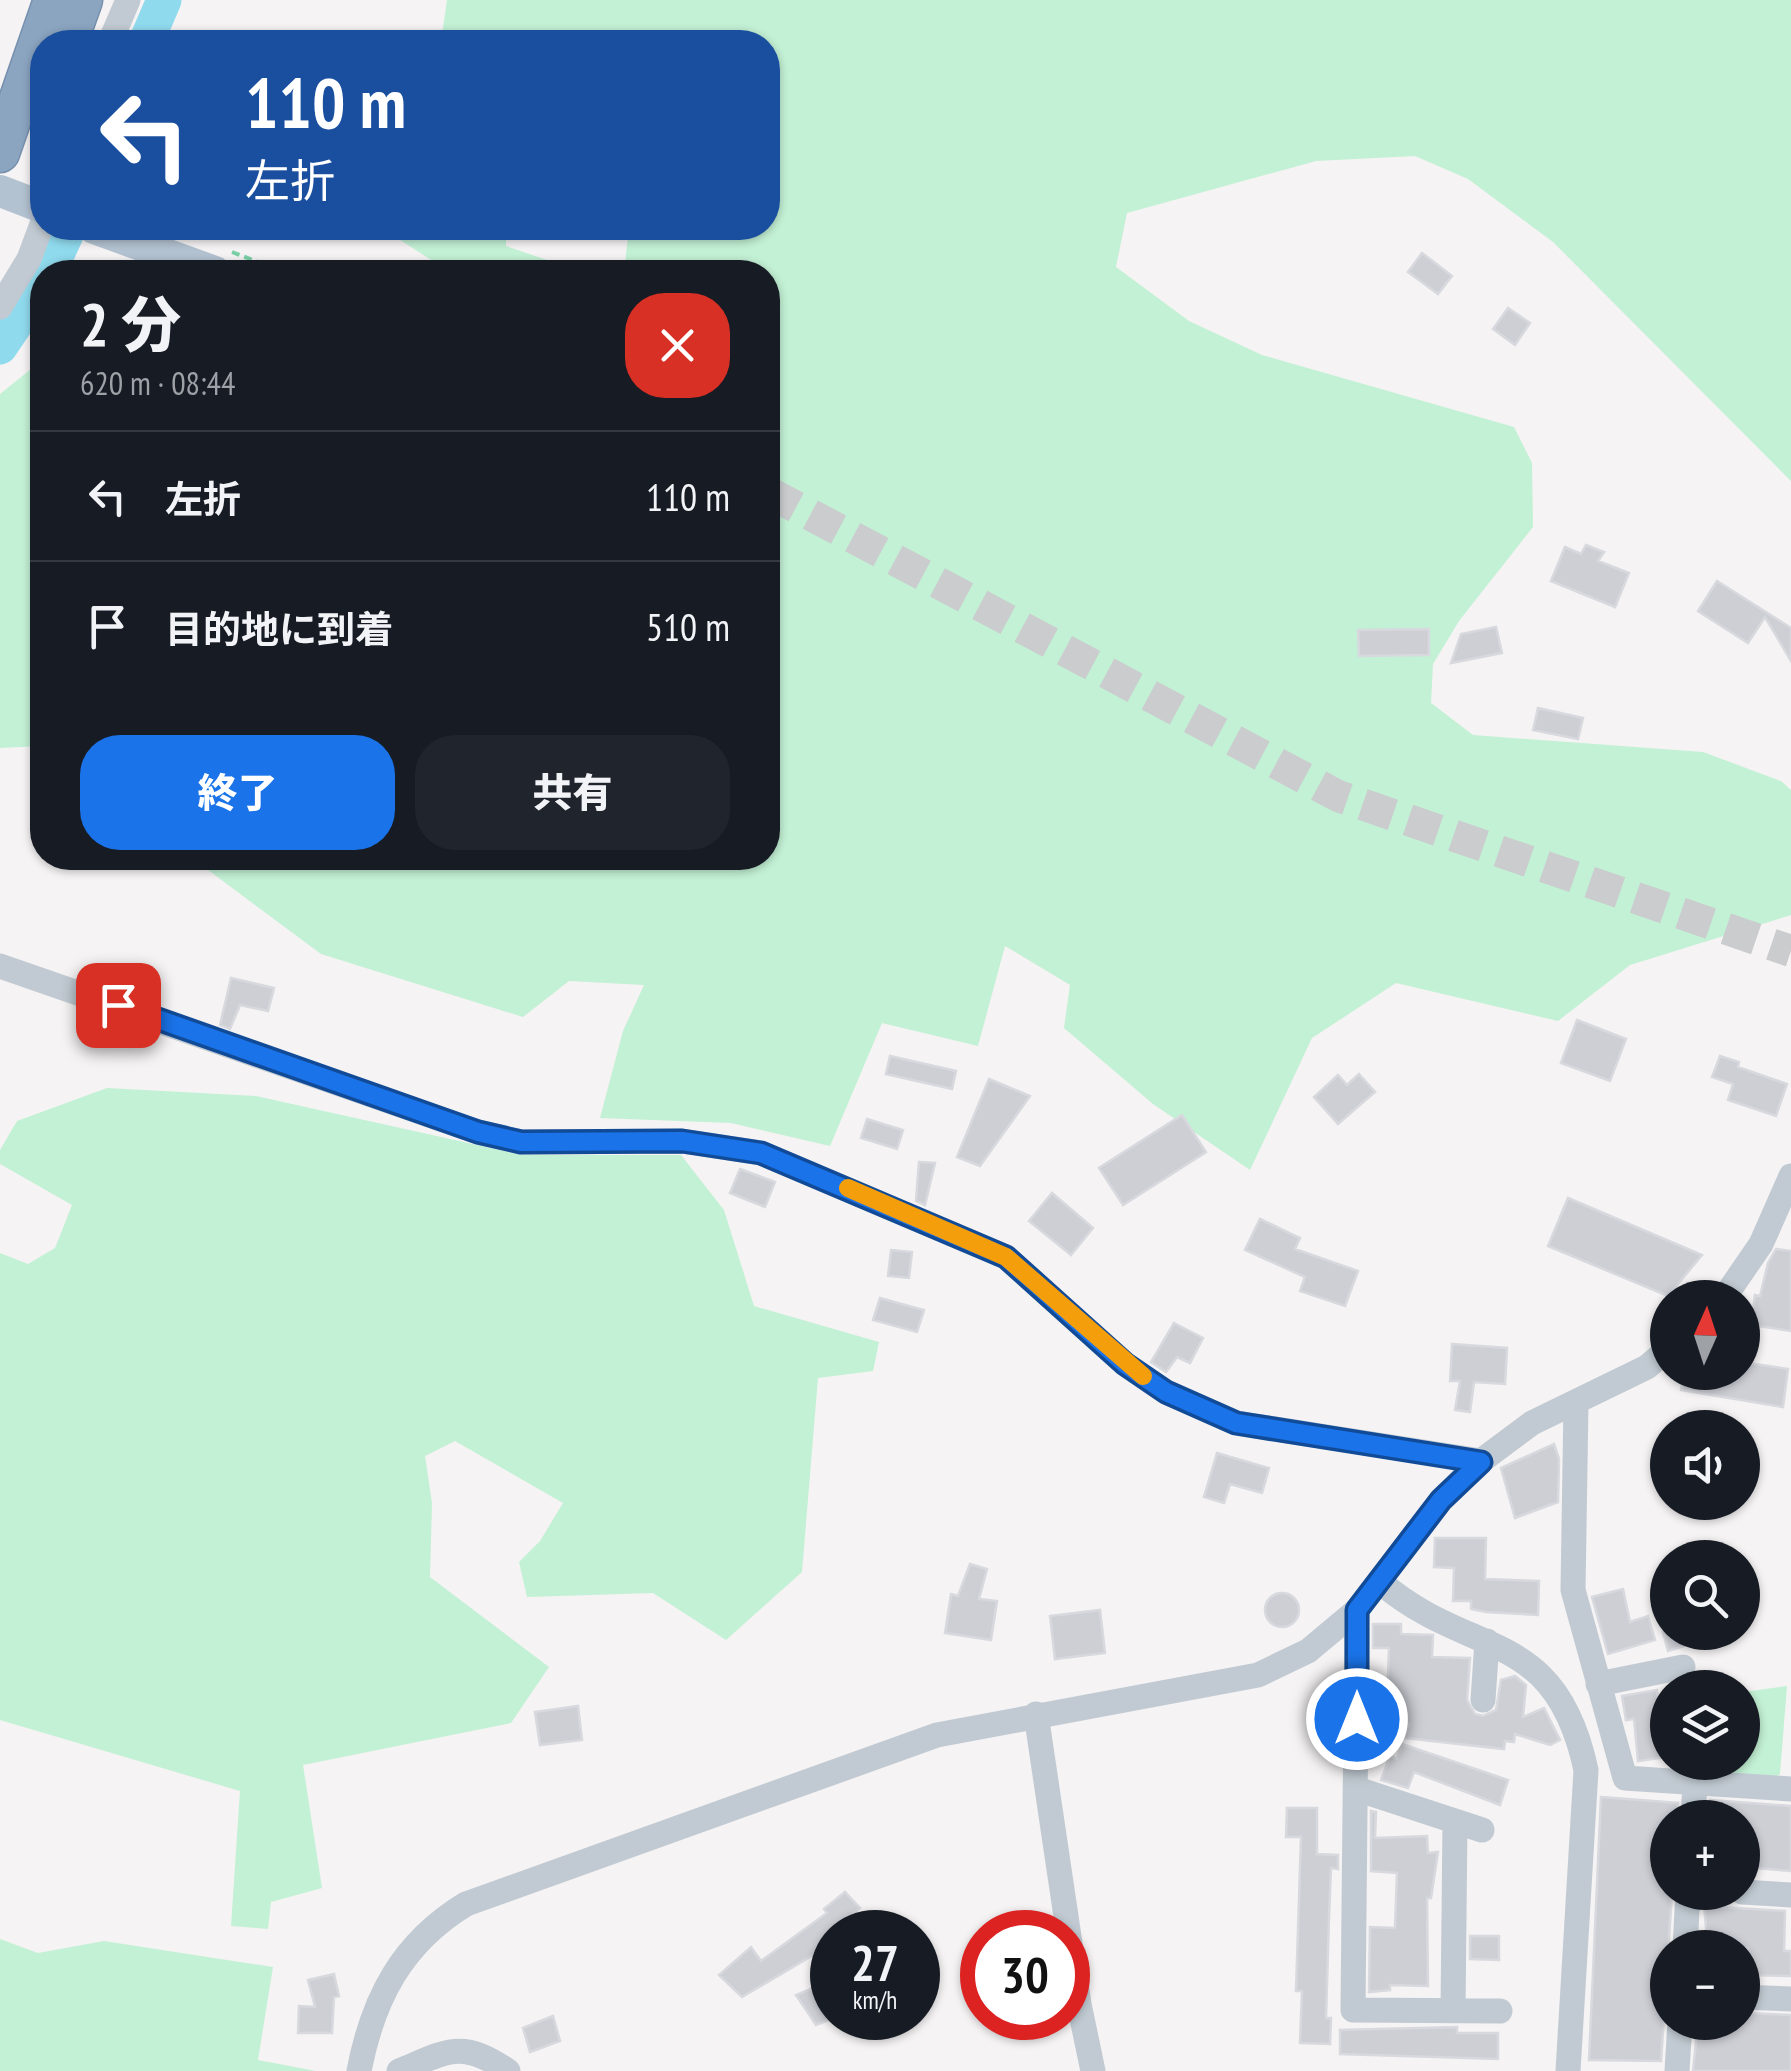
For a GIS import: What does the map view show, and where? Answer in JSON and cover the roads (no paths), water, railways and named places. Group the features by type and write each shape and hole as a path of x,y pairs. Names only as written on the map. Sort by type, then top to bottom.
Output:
{"highway":[{"path":"43,30 53,0"},
{"path":"72,30 83,0"},
{"path":"0,153 30,66"},
{"path":"0,187 30,133"}],"main road":[{"path":"0,187 30,206"},
{"path":"128,240 182,260"}],"street":[{"path":"115,30 128,0"},
{"path":"0,307 29,260 34,240"},
{"path":"0,966 478,1132 521,1142 682,1141 761,1153 1006,1257 1125,1364 1198,1409 1236,1423 1481,1462"},
{"path":"1736,1280 1781,1220 1791,1176"},
{"path":"359,2071 381,1991 436,1922 466,1904 496,1890 694,1825 887,1750 1036,1714 1218,1686 1258,1675 1308,1651 1357,1610 1441,1500 1481,1462 1532,1422 1650,1364"},
{"path":"1576,1403 1574,1590 1625,1778 1791,1789"},
{"path":"1379,1581 1436,1622 1530,1662 1556,1692 1577,1730 1586,1770 1568,2071"},
{"path":"1357,1610 1353,2010 1500,2010"},
{"path":"1483,1700 1487,1641"},
{"path":"1598,1684 1683,1667"},
{"path":"1036,1714 1079,2004 1094,2071"},
{"path":"1694,1800 1695,1783"},
{"path":"1357,1788 1482,1830"},
{"path":"1453,2010 1455,1822"},
{"path":"1760,1893 1791,1895"},
{"path":"1760,1998 1791,2000"},
{"path":"1677,2071 1679,2040"},
{"path":"399,2071 460,2050 480,2052 508,2071"}],"waterway":[{"path":"151,30 164,0"},
{"path":"54,260 64,240"},
{"path":"0,347 30,303"}],"tunnel":[{"path":"780,498 1338,796 1791,951"}]}
